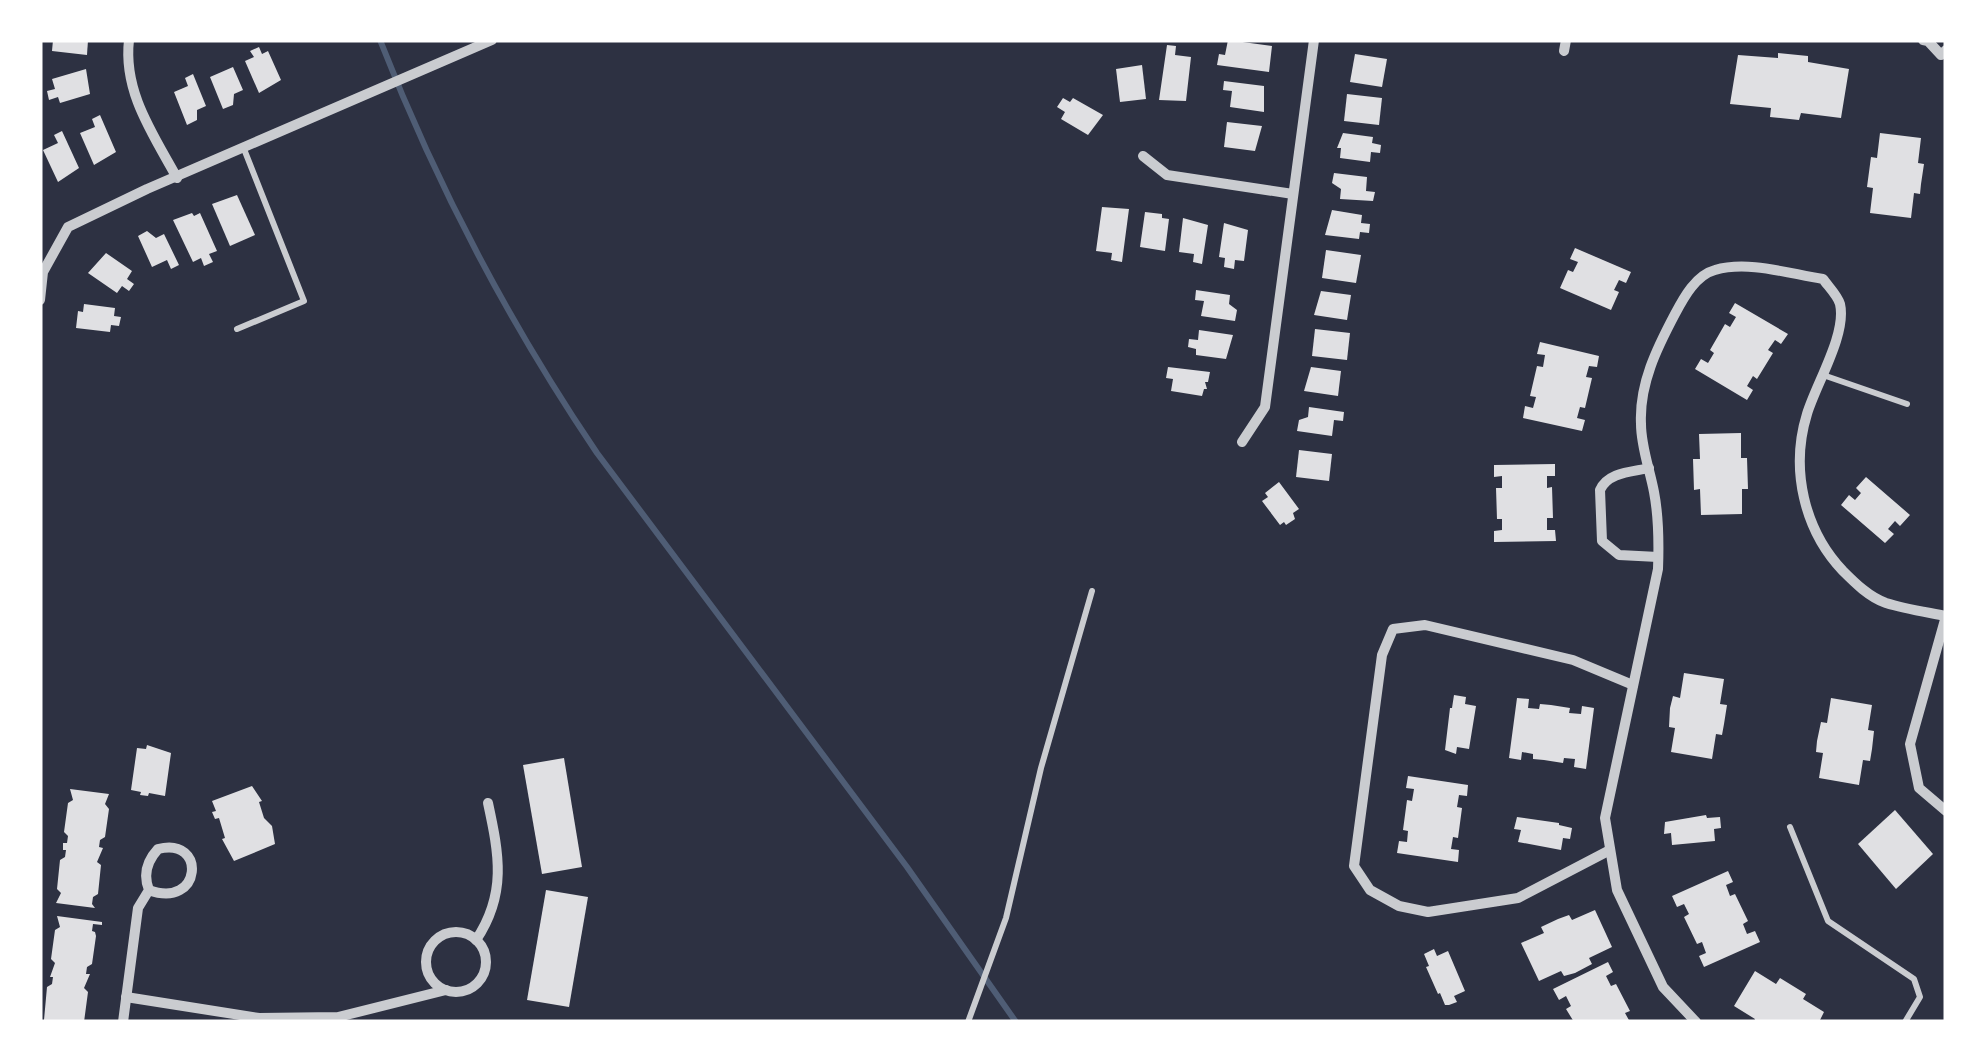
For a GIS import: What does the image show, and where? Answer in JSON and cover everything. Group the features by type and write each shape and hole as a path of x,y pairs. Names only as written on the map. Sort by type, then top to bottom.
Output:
{"street":[{"path":"129,40 130,80 140,109 177,178"},
{"path":"40,300 43,272 68,227 492,40"},
{"path":"1242,442 1265,406 1314,40"},
{"path":"1923,40 1944,55"},
{"path":"1143,156 1167,176 1293,194"},
{"path":"1696,1022 1663,987 1617,890 1605,818 1658,557 1659,532 1640,423 1646,379 1656,349 1682,300 1699,278 1712,270 1734,267 1823,279 1840,303 1838,332 1806,415 1799,469 1804,498 1824,551 1858,587 1884,602 1946,616 1910,744 1919,788 1946,811"},
{"path":"1649,468 1604,482 1600,490 1602,541 1619,555 1658,557"},
{"path":"1610,850 1518,898 1428,912 1399,906 1370,890 1354,866 1382,655 1393,629 1425,625 1573,660 1633,686"},
{"path":"476,940 496,902 499,853 488,802"},
{"path":"172,846 184,851 192,865 189,884 164,896 149,890 146,869 158,849 172,846"},
{"path":"123,1022 138,908 149,890"},
{"path":"126,998 258,1018 338,1016 446,990 466,991 482,978 486,958 469,934 450,932 429,950 426,968 437,986 446,990"}],"lane":[{"path":"237,329 304,301 244,149"},
{"path":"1822,374 1907,404"},
{"path":"968,1022 1006,918 1041,768 1092,591"},
{"path":"1790,828 1828,921 1914,979 1920,997 1905,1022"}],"building":[{"path":"53,40 88,40 87,55 52,51"},
{"path":"1228,40 1272,46 1269,72 1217,65 1219,54 1225,55"},
{"path":"1167,45 1176,46 1175,55 1191,57 1186,101 1159,100"},
{"path":"259,47 262,54 268,51 281,80 259,93 245,61 254,57 250,51"},
{"path":"1778,53 1808,56 1808,62 1849,69 1841,118 1801,113 1799,120 1770,117 1771,108 1730,104 1738,55 1778,58"},
{"path":"1355,54 1387,59 1382,87 1350,82"},
{"path":"1142,65 1146,99 1120,102 1116,69"},
{"path":"233,67 243,90 234,94 233,105 223,109 210,77"},
{"path":"86,69 90,94 60,103 58,97 49,100 47,91 55,89 52,79"},
{"path":"193,74 206,106 197,110 197,120 187,125 174,92 188,86 185,78"},
{"path":"1224,81 1264,86 1264,112 1230,107 1232,91 1223,90"},
{"path":"1347,94 1382,98 1379,125 1344,121"},
{"path":"1063,98 1070,102 1073,98 1103,115 1088,135 1061,119 1065,112 1057,107"},
{"path":"100,115 116,152 94,165 80,133 95,127 92,119"},
{"path":"1227,122 1262,126 1255,151 1224,147"},
{"path":"62,131 79,168 58,182 43,150 58,143 54,135"},
{"path":"1343,133 1373,137 1372,143 1381,145 1380,153 1371,152 1370,162 1340,158 1341,148 1337,148"},
{"path":"1880,133 1921,138 1918,163 1924,164 1920,194 1914,193 1911,218 1870,213 1873,188 1867,187 1871,157 1877,158"},
{"path":"1334,173 1367,177 1366,191 1375,192 1373,201 1340,199 1341,189 1332,183"},
{"path":"237,195 255,235 230,246 212,204"},
{"path":"1102,207 1129,209 1122,262 1111,260 1112,253 1096,251"},
{"path":"1332,210 1362,215 1361,223 1370,224 1369,233 1360,232 1359,239 1325,235"},
{"path":"1145,212 1169,219 1165,251 1140,247"},
{"path":"200,213 217,251 209,254 213,262 204,266 201,258 193,262 173,220"},
{"path":"1183,218 1208,225 1202,264 1193,262 1194,254 1179,252"},
{"path":"1224,223 1248,230 1244,261 1235,260 1234,269 1224,267 1225,258 1219,257"},
{"path":"147,231 156,238 164,234 179,265 171,269 167,260 152,267 138,236"},
{"path":"1575,248 1631,272 1626,283 1619,280 1614,290 1619,292 1611,310 1560,288 1568,270 1573,272 1578,262 1570,259"},
{"path":"1326,250 1361,255 1356,283 1322,278"},
{"path":"106,253 132,271 127,279 134,284 129,291 122,286 117,293 88,273"},
{"path":"1196,290 1230,295 1229,304 1237,310 1235,321 1201,316 1204,301 1195,300"},
{"path":"1321,291 1351,295 1347,320 1314,315"},
{"path":"1735,303 1788,334 1781,344 1775,340 1768,350 1773,353 1757,379 1753,376 1747,386 1753,390 1747,400 1695,369 1701,359 1708,363 1714,353 1710,350 1725,324 1730,327 1736,317 1729,313"},
{"path":"84,304 115,308 114,316 121,317 119,326 111,325 110,332 76,328 78,311 83,312"},
{"path":"1315,329 1350,333 1347,360 1312,356"},
{"path":"1199,330 1233,335 1226,359 1196,355 1196,349 1188,347 1189,339 1198,340"},
{"path":"1540,342 1599,356 1597,367 1589,366 1586,377 1592,378 1585,408 1580,407 1577,418 1585,420 1582,431 1523,418 1525,406 1533,408 1536,397 1530,396 1537,366 1543,367 1545,355 1537,354"},
{"path":"1168,367 1210,372 1205,382 1207,389 1202,396 1171,391 1173,379 1166,378"},
{"path":"1311,367 1341,371 1338,396 1304,391"},
{"path":"1309,407 1344,412 1343,421 1334,420 1332,436 1297,431 1299,420 1308,417"},
{"path":"1741,433 1741,458 1747,458 1748,489 1742,489 1742,514 1701,515 1700,489 1694,490 1693,459 1700,459 1699,434"},
{"path":"1299,450 1332,454 1329,481 1296,477"},
{"path":"1555,464 1555,476 1547,476 1547,488 1552,487 1553,518 1547,518 1547,530 1555,530 1556,541 1494,542 1494,531 1502,530 1502,519 1497,519 1496,488 1502,488 1502,476 1494,477 1494,465"},
{"path":"1866,477 1910,515 1900,526 1895,521 1888,529 1894,534 1885,543 1841,505 1849,495 1855,500 1861,493 1856,488"},
{"path":"1279,482 1299,509 1293,513 1295,519 1286,525 1280,525 1262,501 1268,497 1265,493"},
{"path":"1684,673 1724,679 1720,704 1727,705 1722,735 1716,734 1712,759 1671,752 1675,728 1669,727 1670,708 1673,696 1680,698"},
{"path":"1454,695 1466,697 1465,704 1476,706 1469,749 1457,747 1456,754 1445,750"},
{"path":"1517,698 1529,699 1528,708 1551,705 1581,714 1582,706 1594,708 1586,769 1574,767 1575,759 1564,758 1563,763 1533,759 1533,754 1522,752 1521,760 1509,758"},
{"path":"1831,698 1872,705 1868,730 1874,731 1872,749 1870,761 1863,760 1859,785 1819,778 1823,753 1816,752 1817,741 1821,722 1827,723"},
{"path":"147,745 171,753 165,796 140,795 141,792 131,790 137,748 146,749"},
{"path":"564,758 582,867 542,874 523,765"},
{"path":"1408,776 1468,785 1467,796 1459,795 1457,807 1462,808 1458,838 1453,837 1451,849 1459,850 1458,862 1397,853 1399,841 1407,842 1408,831 1403,830 1407,800 1412,801 1414,789 1406,788"},
{"path":"252,786 262,801 259,802 264,818 272,826 275,844 234,861 222,839 225,838 219,818 215,819 212,812 216,811 212,801"},
{"path":"70,789 109,794 105,804 109,809 105,837 100,840 99,847 103,848 97,862 101,865 98,894 92,904 95,908 56,903 61,893 57,889 60,860 66,850 63,843 67,843 68,836 64,832 68,803 73,800"},
{"path":"1895,810 1933,854 1896,889 1858,844"},
{"path":"1706,815 1720,817 1721,828 1714,829 1715,841 1672,845 1671,833 1664,834 1665,822"},
{"path":"1517,817 1572,828 1570,839 1563,838 1561,850 1518,842 1521,830 1514,829"},
{"path":"1728,871 1733,882 1726,885 1748,921 1743,924 1747,934 1755,931 1760,942 1704,967 1699,956 1706,953 1702,942 1697,944 1684,917 1689,914 1684,904 1677,907 1672,896"},
{"path":"546,890 588,897 569,1007 527,1000"},
{"path":"1595,910 1612,947 1589,958 1592,964 1575,973 1564,976 1561,971 1539,981 1521,943 1544,933 1541,927 1558,919 1569,915 1572,920"},
{"path":"57,916 102,922 93,924 96,936 84,988 88,992 84,1022 44,1020 47,987 52,984 55,963 51,959 55,930 60,927"},
{"path":"1434,949 1437,956 1448,951 1465,991 1454,996 1457,1002 1449,1005 1438,994 1426,967 1429,966 1424,954"},
{"path":"1608,962 1613,972 1606,976 1611,986 1616,984 1630,1011 1625,1013 1630,1022 1574,1022 1566,1009 1571,1006 1566,996 1559,1000 1553,989"},
{"path":"1755,971 1776,984 1780,978 1806,994 1803,999 1824,1012 1819,1022 1754,1022 1734,1006"}],"waterway":[{"path":"380,40 451,201 505,304 565,404 597,453 907,867 1016,1022"}]}
